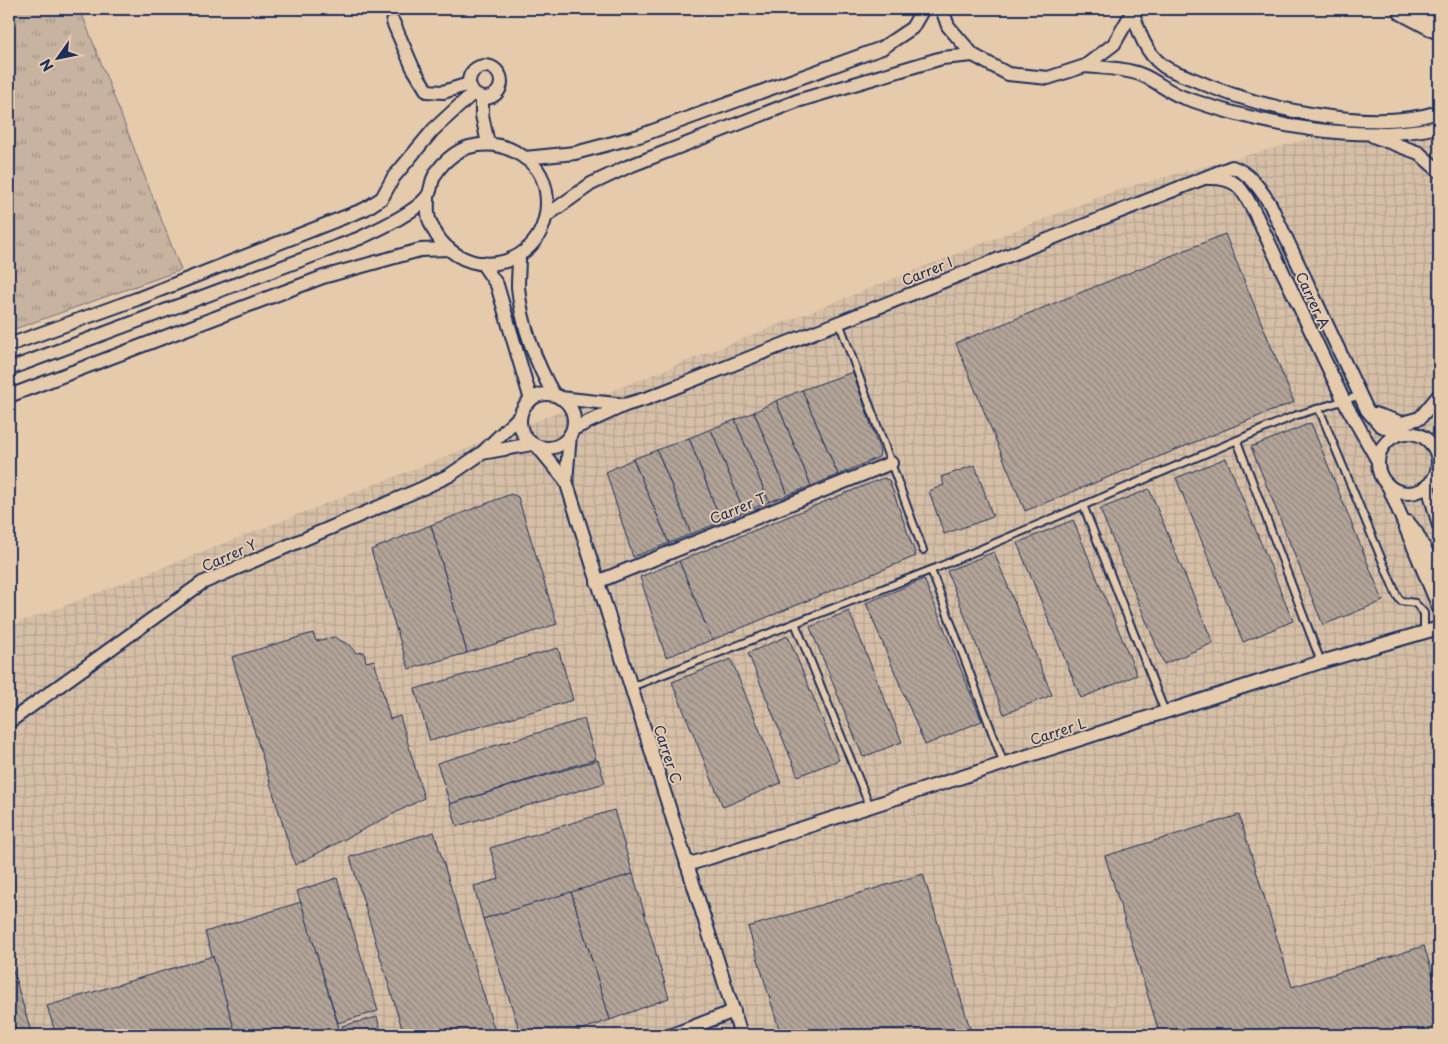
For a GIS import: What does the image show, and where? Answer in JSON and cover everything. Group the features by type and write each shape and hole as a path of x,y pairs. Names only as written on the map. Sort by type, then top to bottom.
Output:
{"highway":[{"path":"1405,9 1439,27"}],"street":[{"path":"525,158 575,153 639,136 882,48 912,28 923,9"},
{"path":"942,9 948,26 973,55 1008,74 1048,78 1086,66 1114,44 1133,11"},
{"path":"1133,11 1143,43 1162,65 1209,86 1282,108 1353,120 1417,119 1439,112"},
{"path":"393,22 413,68 427,91 475,92"},
{"path":"546,216 591,184 627,166 788,104 942,58 973,55"},
{"path":"1086,66 1117,68 1143,76 1171,94 1276,124 1364,133 1411,133 1439,127"},
{"path":"475,92 488,144"},
{"path":"9,345 137,298 365,209 382,198 393,178 428,136 475,92"},
{"path":"1364,133 1419,153 1439,171"},
{"path":"488,144 506,146 525,158 540,173 547,192 546,216 536,241 520,256 496,264 467,261 439,240 429,217 428,196 434,177 448,159 467,147 488,144"},
{"name":"Carrer I","path":"571,432 625,405 1232,167 1240,169 1257,184 1270,204 1300,265 1358,396"},
{"name":"Carrer A","path":"1203,178 1222,178 1232,181 1242,189 1260,222 1344,401 1378,461"},
{"path":"9,369 360,238 393,222 428,196"},
{"path":"9,396 323,277 420,250 449,249"},
{"path":"520,256 518,287 522,310 537,359 557,396 571,409 574,418 571,432 559,446 550,448 535,445 526,438 520,425 520,416 531,400 539,395 557,396"},
{"path":"482,263 497,285 531,400"},
{"path":"1367,410 1402,423 1420,418 1439,395"},
{"name":"Carrer I","path":"557,396 625,405"},
{"path":"1358,396 1380,425 1398,434"},
{"path":"1415,433 1430,416 1439,400"},
{"name":"Carrer Y","path":"9,722 202,583 450,475 482,453 520,416"},
{"name":"Carrer C","path":"571,432 566,481 741,1035"},
{"path":"1439,446 1439,461 1436,474 1428,486 1419,491 1408,493 1397,491 1388,485 1382,478 1378,461 1381,450 1388,440 1398,434 1415,433 1426,438 1435,448 1439,461"},
{"name":"Carrer C","path":"535,445 566,481"},
{"name":"Carrer Y","path":"482,453 535,445"},
{"name":"Carrer T","path":"597,582 891,463"},
{"path":"1388,485 1439,608"},
{"path":"1428,486 1439,526"},
{"path":"1400,512 1416,532 1439,576"},
{"name":"Carrer L","path":"687,865 1321,662 1439,628"},
{"path":"672,1035 734,1011"}],"lane":[{"path":"839,322 923,550"},
{"path":"631,687 931,570 1294,416 1358,396"},
{"path":"1319,409 1397,596 1401,601 1415,603 1424,613 1424,632"},
{"path":"1236,441 1321,662"},
{"path":"1083,506 1165,712"},
{"path":"931,570 1004,764"},
{"path":"795,623 870,807"}],"shaded area":[{"path":"1439,115 1439,1035 9,1035 9,625 51,611 463,450 1117,190 1331,133"}],"green space":[{"path":"9,9 80,9 181,270 9,331"}],"building":[{"path":"1225,234 1294,402 1025,511 956,343"},
{"path":"853,372 880,451 879,457 838,475 802,390"},
{"path":"802,390 838,475 811,486 776,401"},
{"path":"776,401 811,486 788,495 754,412"},
{"path":"754,412 788,495 769,502 735,420"},
{"path":"735,420 769,502 744,512 711,429"},
{"path":"1311,423 1383,601 1323,625 1251,447"},
{"path":"711,429 744,512 721,522 689,438"},
{"path":"689,438 721,522 691,534 657,450"},
{"path":"657,450 691,534 669,543 633,459"},
{"path":"1226,458 1293,621 1243,642 1176,478"},
{"path":"633,459 669,543 633,557 606,472"},
{"path":"975,465 993,517 944,534 929,491 944,485 941,477"},
{"path":"883,478 889,480 916,556 712,640 679,561"},
{"path":"1149,489 1213,643 1164,664 1100,509"},
{"path":"511,494 518,497 557,624 467,653 431,525"},
{"path":"1073,520 1137,675 1081,698 1017,543"},
{"path":"431,525 467,653 409,669 371,550"},
{"path":"994,552 1052,695 1004,714 947,571"},
{"path":"679,561 712,640 666,657 640,577"},
{"path":"924,579 982,721 925,745 866,603"},
{"path":"849,611 902,742 863,757 810,627"},
{"path":"313,633 316,641 334,637 349,645 356,653 364,652 366,662 374,660 390,719 400,716 424,798 295,865 232,657"},
{"path":"788,636 839,760 798,776 748,653"},
{"path":"558,648 573,700 430,741 415,689"},
{"path":"731,659 781,783 723,807 672,682"},
{"path":"584,719 596,759 450,804 437,763"},
{"path":"598,760 605,783 457,826 450,804"},
{"path":"614,810 633,874 483,919 474,886 499,879 490,848"},
{"path":"1239,815 1292,987 1424,946 1439,994 1439,1035 1160,1035 1105,856"},
{"path":"434,832 496,1035 404,1035 350,857"},
{"path":"633,874 669,998 610,1020 571,892"},
{"path":"923,874 972,1035 781,1035 748,927"},
{"path":"337,878 378,1011 338,1023 297,891"},
{"path":"571,892 610,1020 566,1035 521,1035 483,919"},
{"path":"301,902 341,1035 236,1035 205,932"},
{"path":"213,956 236,1035 56,1035 47,1006"},
{"path":"9,957 32,1035 9,1035"},
{"path":"377,1017 382,1035 345,1035 342,1026"}]}
